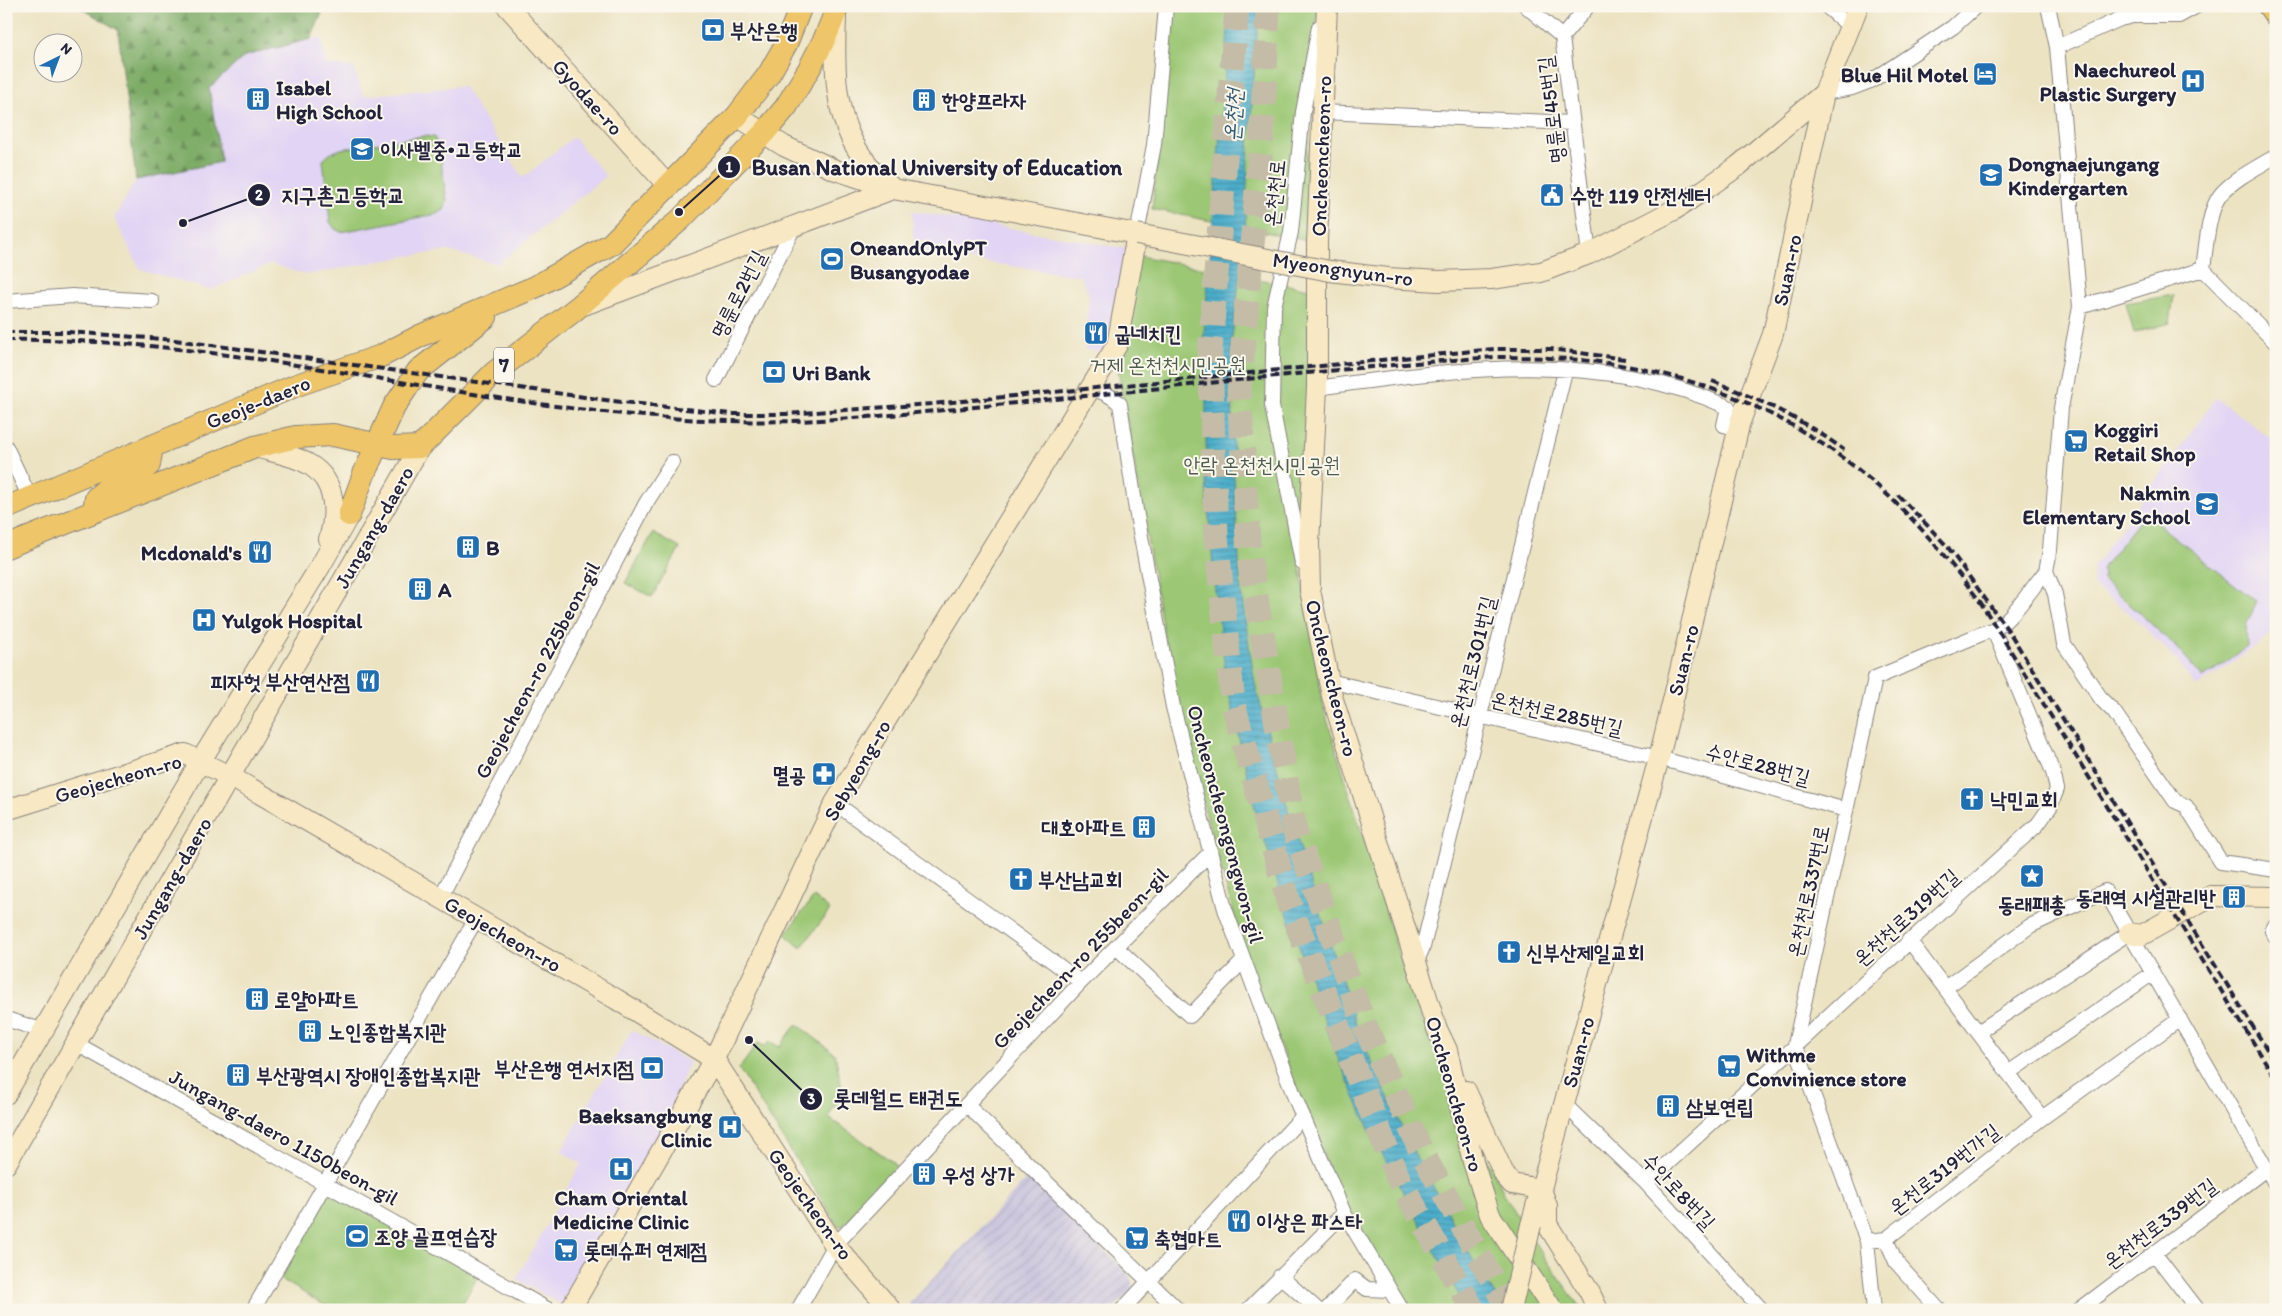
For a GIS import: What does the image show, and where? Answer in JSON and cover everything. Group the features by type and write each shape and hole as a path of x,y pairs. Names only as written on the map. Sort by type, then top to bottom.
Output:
{"main road":[{"name":"Gyodae-ro","path":"507,6 669,187"},
{"name":"Oncheoncheon-ro","path":"1327,6 1317,243 1317,388 1309,544 1310,590 1329,681 1362,796 1437,1029 1447,1050 1473,1162 1490,1215 1553,1310"},
{"name":"Myeongnyun-ro","path":"737,116 784,146 833,169 893,190 1330,271 1431,281 1491,279 1541,272 1589,254 1674,210 1738,166 1824,93 1858,6"},
{"path":"2269,6 2276,16"},
{"path":"669,187 737,116 769,74 786,44 797,8"},
{"path":"577,308 893,190 863,159 847,131 835,72 837,10"},
{"name":"Jungang-daero","path":"6,1164 420,447 494,373 577,308 680,220 764,133 786,107 809,69 837,10"},
{"name":"Suan-ro","path":"1511,1310 1531,1225 1659,758 1739,429 1773,334 1824,93"},
{"name":"Geoje-daero","path":"7,509 297,385 380,356 422,335 511,299 612,244 669,187"},
{"name":"Sebyeong-ro","path":"570,1310 714,1059 835,803 1117,345 1137,234"},
{"name":"Geoje-daero","path":"349,515 364,474 394,407 418,371 511,299"},
{"name":"Geoje-daero","path":"6,547 255,447 296,436 333,435 393,448 420,447"},
{"path":"94,511 96,498 105,490 138,474 150,465 152,446"},
{"path":"255,447 290,456 312,466 332,492 335,508 332,530 321,565"},
{"name":"Jungang-daero","path":"6,1094 200,762 321,565 349,515"},
{"name":"Geojecheon-ro","path":"6,810 185,754 231,777 616,999 714,1059 835,1245 891,1310"},
{"path":"2129,933 2142,935 2211,896 2276,897"},
{"path":"1447,1050 1505,1176 1512,1184 1541,1189 1547,1206 1547,1224 1589,1291 1598,1310"}],"street":[{"path":"1137,234 1154,145 1166,6"},
{"name":"온천천로","path":"1310,590 1303,568 1272,406 1274,307 1291,232 1303,112 1323,6"},
{"name":"명륜로45번길","path":"1526,6 1562,37 1589,254"},
{"path":"1562,37 1588,6"},
{"path":"1826,6 1849,26"},
{"path":"1824,93 1852,88 1873,80 1952,27 1976,6"},
{"path":"2048,6 2057,47 2080,307 2061,408 2050,550 2046,571 2055,594 2064,644 2102,700 2114,712 2175,801 2186,806 2222,862 2276,870"},
{"path":"2057,47 2120,19 2133,16 2179,16 2197,6"},
{"path":"1322,112 1572,123"},
{"path":"2203,269 2213,212 2220,195 2230,186 2276,156"},
{"name":"명륜로2번길","path":"716,380 795,226"},
{"path":"2080,307 2203,269"},
{"path":"2203,269 2276,343"},
{"path":"6,302 72,296 152,301"},
{"path":"1317,388 1440,371 1536,368 1593,372 1649,379 1703,396 1728,407 1724,425 1739,429"},
{"name":"온천천로301번길","path":"1416,963 1423,947 1565,371"},
{"name":"Oncheoncheongongwon-gil","path":"1091,389 1103,392 1120,404 1136,510 1173,707 1225,909 1303,1116 1344,1212 1402,1310"},
{"path":"6,447 30,498"},
{"name":"Geojecheon-ro 225beon-gil","path":"440,898 646,504 672,462"},
{"name":"온천천로337번로","path":"1795,1045 1875,678 1986,632 1994,631 2011,616 2046,571"},
{"name":"온천천로319번길","path":"1646,1183 1909,940 2038,824 2050,807 2057,789 2053,772 1994,631"},
{"name":"온천천로285번길","path":"1329,681 1659,758"},
{"name":"수안로28번길","path":"1659,758 1846,810"},
{"path":"835,803 1081,982"},
{"name":"Geojecheon-ro 255beon-gil","path":"798,1310 835,1245 1081,982 1210,853"},
{"path":"1945,988 2030,926 2105,891 2276,1185"},
{"path":"253,1310 476,919"},
{"path":"2276,924 2272,931 2276,937"},
{"path":"1978,1032 2129,933"},
{"path":"1909,940 2042,1118"},
{"path":"1116,947 1190,1016 1244,961"},
{"path":"2008,1072 2153,973"},
{"path":"6,1019 44,1031"},
{"name":"온천로319번가길","path":"1867,1242 1886,1239 2042,1118 2180,1020"},
{"name":"Jungang-daero 1150beon-gil","path":"76,1044 549,1310"},
{"path":"1795,1045 1867,1242 1874,1310"},
{"name":"수안로8번길","path":"1564,1104 1646,1183 1762,1310"},
{"path":"967,1105 1178,1310"},
{"path":"1122,1310 1303,1116"},
{"name":"온천천로339번길","path":"2079,1310 2266,1169"},
{"path":"1248,1310 1344,1212"},
{"path":"1886,1239 1896,1262 1939,1310"},
{"path":"2154,1253 2198,1310"},
{"path":"1280,1276 1318,1310"},
{"path":"1326,1310 1355,1280 1367,1289 1389,1290"}],"shaded area":[{"path":"301,6 330,6 322,13"},
{"name":"이사벨중•고등학교","path":"321,37 327,65 354,67 363,96 463,86 523,178 573,137 606,176 498,264 448,251 407,256 306,275 271,264 210,290 140,269 114,218 136,180 221,162 209,88 245,56"},
{"path":"912,211 1128,249 1106,353 1084,349 1089,294 1080,276 914,252"},
{"name":"Nakmin Elementary School","path":"2216,398 2276,442 2276,628 2260,644 2196,687 2180,664 2136,619 2093,585 2094,566"},
{"path":"632,1030 690,1062 652,1150 564,1306 516,1279 581,1164 561,1151"},
{"path":"1028,1177 1130,1275 1133,1287 1112,1310 915,1310 909,1304"}],"green space":[{"path":"78,6 301,6 322,13 311,39 245,56 209,88 221,162 136,180 118,30"},
{"path":"1173,6 1318,6 1307,154 1309,241 1152,209"},
{"path":"424,136 434,137 439,148 447,202 444,210 437,214 341,232 335,229 330,222 323,160 331,153 341,149"},
{"path":"1140,256 1309,289 1309,389 1299,560 1324,709 1411,994 1471,1127 1506,1197 1542,1254 1582,1310 1406,1310 1345,1210 1247,962 1176,706 1118,370 1136,263"},
{"path":"2174,295 2170,323 2134,333 2126,303"},
{"path":"2145,514 2257,602 2246,625 2247,647 2203,678 2172,643 2103,580 2102,568"},
{"path":"653,533 680,548 652,597 625,583"},
{"path":"814,897 830,910 801,948 785,934"},
{"path":"797,1024 835,1054 844,1100 833,1107 829,1118 893,1162 897,1169 843,1226 838,1226 739,1069 758,1043 765,1046 770,1041 779,1047"},
{"name":"조양 골프연습장","path":"330,1191 478,1276 459,1310 332,1310 281,1279"}],"water":[{"name":"온천천","path":"1230,6 1259,6 1248,159 1245,236 1232,337 1231,374 1234,478 1241,592 1255,684 1289,813 1359,1034 1410,1145 1472,1258 1504,1310 1468,1310 1371,1133 1337,1056 1283,901 1253,801 1227,685 1215,590 1206,481 1206,400 1203,346"}],"tunnel":[{"path":"1237,6 1210,351 1216,536 1233,704 1290,907 1398,1178 1473,1310"},
{"path":"1268,6 1262,133 1239,391 1249,557 1295,832 1364,1024 1421,1151 1509,1310"}],"railway":[{"path":"6,332 69,332 175,340 613,401 731,414 786,414 932,404 1494,349 1551,349 1625,359"},
{"path":"6,340 97,342 188,350 279,362 549,405 640,416 731,421 802,421 874,416 1315,372 1495,357 1558,358 1620,365 1660,373 1699,384 1737,398 1774,416 1809,435 1843,458 1875,483 1904,511 1944,556 1981,603 2276,1079"},
{"path":"1712,381 1781,411 1813,429 1844,450"},
{"path":"1898,495 1947,546 2010,633 2276,1064"}],"place":[{"name":"부산은행","path":"713,30"},
{"name":"Blue Hil Motel","path":"1985,74"},
{"name":"Naechureol Plastic Surgery","path":"2193,81"},
{"name":"Isabel High School","path":"258,99"},
{"name":"한양프라자","path":"924,100"},
{"name":"이사벨중•고등학교","path":"362,149"},
{"name":"Dongnaejungang Kindergarten","path":"1991,175"},
{"name":"수한 119 안전센터","path":"1552,195"},
{"name":"Busan National University of Education","path":"679,212"},
{"name":"지구촌고등학교","path":"183,223"},
{"name":"OneandOnlyPT Busangyodae","path":"832,259"},
{"name":"굽네치킨","path":"1096,333"},
{"name":"Uri Bank","path":"774,372"},
{"name":"Koggiri Retail Shop","path":"2076,441"},
{"name":"Nakmin Elementary School","path":"2207,504"},
{"name":"B","path":"468,547"},
{"name":"Mcdonald's","path":"260,552"},
{"name":"A","path":"420,589"},
{"name":"Yulgok Hospital","path":"204,620"},
{"name":"피자헛 부산연산점","path":"368,681"},
{"name":"멸공","path":"824,774"},
{"name":"낙민교회","path":"1972,799"},
{"name":"대호아파트","path":"1144,827"},
{"name":"동래패총","path":"2032,876"},
{"name":"부산남교회","path":"1021,879"},
{"name":"동래역 시설관리반","path":"2234,897"},
{"name":"신부산제일교회","path":"1509,952"},
{"name":"로얄아파트","path":"257,999"},
{"name":"노인종합복지관","path":"310,1031"},
{"name":"롯데월드 태권도","path":"749,1040"},
{"name":"Withme Convinience store","path":"1729,1066"},
{"name":"부산은행 연서지점","path":"652,1068"},
{"name":"부산광역시 장애인종합복지관","path":"238,1075"},
{"name":"삼보연립","path":"1668,1106"},
{"name":"Baeksangbung Clinic","path":"730,1127"},
{"name":"Cham Oriental Medicine Clinic","path":"621,1169"},
{"name":"우성 상가","path":"924,1174"},
{"name":"이상은 파스타","path":"1239,1221"},
{"name":"조양 골프연습장","path":"357,1236"},
{"name":"축협마트","path":"1137,1238"},
{"name":"롯데슈퍼 연제점","path":"566,1250"}],"park label":[{"name":"거제 온천천시민공원","path":"1168,364"},
{"name":"안락 온천천시민공원","path":"1262,464"}]}
